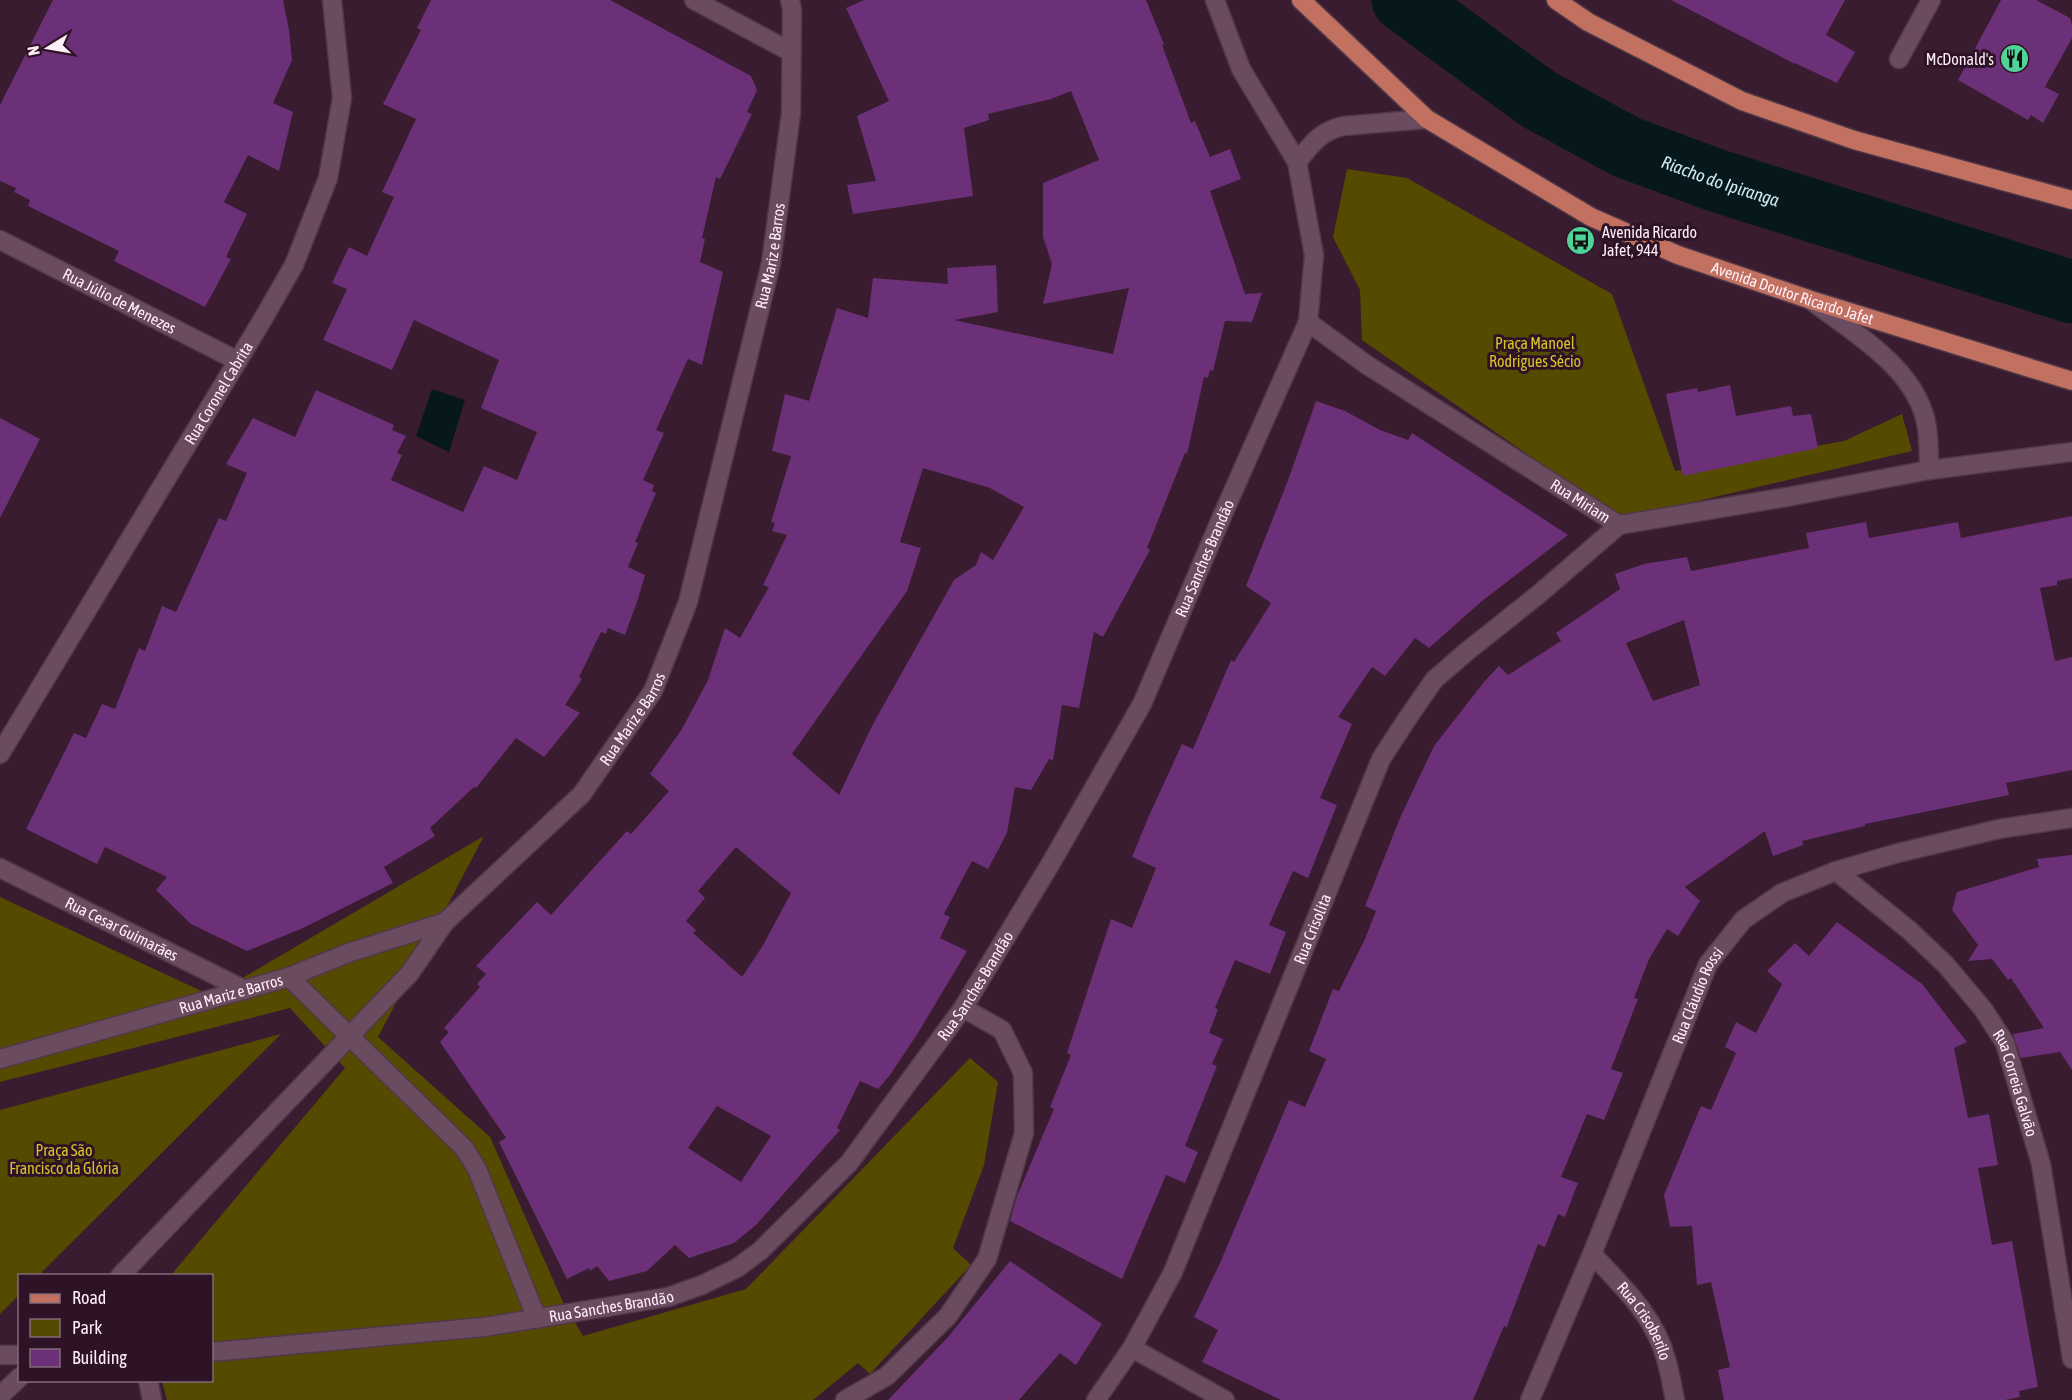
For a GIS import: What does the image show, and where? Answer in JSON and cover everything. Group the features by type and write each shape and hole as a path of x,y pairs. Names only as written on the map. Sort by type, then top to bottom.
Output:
{"main road":[{"name":"Avenida Doutor Ricardo Jafet","path":"1300,0 1427,119 1591,217 1678,255 1811,300 2072,381"},
{"path":"1556,0 1587,22 1742,101 1854,140 2072,200"}],"street":[{"name":"Rua Coronel Cabrita","path":"0,754 294,265 328,178 342,98 333,0"},
{"path":"694,0 791,52"},
{"name":"Rua Mariz e Barros","path":"0,1059 289,977 348,953 445,922 582,794 653,691 688,602 771,263 791,113 790,0"},
{"name":"Rua Sanches Brandão","path":"213,1352 484,1327 668,1297 702,1285 737,1268 760,1251 849,1163 963,1008 1051,863 1142,704 1308,322 1314,255 1297,162 1241,69 1215,0"},
{"path":"1899,59 1931,0"},
{"path":"1297,162 1316,138 1330,129 1427,119"},
{"name":"Rua Júlio de Menezes","path":"0,240 238,360"},
{"path":"1811,300 1904,375 1917,398 1927,427 1929,470"},
{"name":"Rua Miriam","path":"1308,322 1367,365 1619,525 1929,470 2072,452"},
{"name":"Rua Crisolita","path":"1096,1400 1132,1348 1173,1272 1382,759 1434,680 1619,525"},
{"name":"Rua Cláudio Rossi","path":"1530,1400 1592,1254 1708,964 1743,920 1782,893 1836,872 1898,853 1999,829 2072,818"},
{"name":"Rua Cesar Guimarães","path":"0,868 244,990"},
{"name":"Rua Correia Galvão","path":"1836,872 1909,930 1945,964 1983,1009 2005,1043 2041,1164 2072,1359"},
{"path":"121,1274 410,973 445,922"},
{"path":"289,977 464,1148 477,1169 537,1319"},
{"path":"845,1400 887,1376 940,1324 987,1259 1024,1133 1023,1073 1002,1030 963,1008"},
{"name":"Rua Crisoberilo","path":"1592,1254 1635,1300 1652,1327 1666,1357 1675,1400"},
{"path":"1132,1348 1225,1400"},
{"path":"0,1355 18,1355"},
{"path":"0,1396 18,1379"},
{"path":"148,1382 152,1400"}],"green space":[{"name":"Praça Manoel Rodrigues Sécio","path":"1347,169 1407,178 1612,294 1675,471 1844,441 1902,414 1912,451 1621,519 1362,340 1360,290 1333,237"},
{"path":"484,836 378,1037 490,1137 562,1300 583,1336 746,1289 970,1058 998,1082 984,1165 953,1248 971,1265 870,1374 858,1363 813,1400 167,1400 162,1382 213,1382 213,1274 172,1274 345,1068 290,1008 0,1082 0,897 212,996"},
{"name":"Praça São Francisco da Glória","path":"281,1034 40,1274 18,1274 18,1296 0,1314 0,1110"}],"shaded area":[{"path":"432,389 465,400 449,452 416,436"}],"building":[{"path":"53,0 283,0 292,60 273,103 293,112 279,171 248,155 224,202 247,214 226,257 231,259 205,307 114,261 119,251 28,206 30,200 14,192 16,188 0,181 0,105"},
{"path":"431,0 610,0 751,76 757,90 747,112 752,114 720,179 716,177 702,238 705,239 700,262 723,272 702,365 688,359 656,430 664,433 643,480 654,485 652,491 656,493 635,542 638,543 628,567 645,575 638,599 625,635 608,628 606,634 601,632 579,677 582,679 565,705 580,713 544,757 516,738 476,788 474,787 430,828 435,836 384,867 393,883 303,928 247,951 191,924 156,890 167,877 105,847 97,864 26,829 74,733 86,738 102,704 115,709 139,648 145,651 162,606 176,612 219,518 226,521 247,473 226,464 253,418 295,437 316,390 394,425 392,430 406,436 397,453 402,455 391,480 463,512 484,466 517,480 537,432 481,408 499,360 414,320 392,370 323,340 347,289 332,283 349,247 367,256 394,197 382,192 416,119 383,104 421,30 417,28"},
{"path":"864,0 1146,0 1191,123 1195,121 1210,157 1230,149 1241,179 1210,191 1245,294 1262,293 1252,322 1225,321 1213,371 1210,370 1208,378 1204,377 1187,454 1185,453 1147,548 1150,550 1103,637 1094,632 1079,708 1062,705 1053,760 1049,759 1031,790 1015,787 1007,833 988,869 972,861 944,914 950,917 940,938 967,951 890,1075 878,1089 860,1081 837,1128 840,1130 756,1225 734,1243 689,1258 675,1245 647,1271 609,1281 597,1266 590,1271 589,1268 567,1279 499,1142 506,1138 440,1042 449,1032 444,1028 480,987 477,984 486,974 476,966 537,902 551,915 627,831 631,834 669,791 650,774 682,729 708,680 725,628 740,638 769,587 763,585 787,535 772,531 775,523 771,522 791,456 772,451 785,394 809,401 837,308 868,318 873,278 948,284 947,268 996,265 998,312 954,320 1113,354 1129,288 1043,304 1052,264 1043,237 1043,183 1099,160 1071,91 1051,99 988,114 989,120 964,128 973,196 853,214 847,185 876,181 857,116 889,101 846,8","holes":["923,468 990,488 1024,507 993,560 981,552 976,565 954,580 873,724 839,795 792,754 907,591 921,548 900,542","736,847 791,893 762,947 742,977 693,933 696,930 686,921 705,898 698,891","717,1106 771,1136 741,1182 688,1148"]},
{"path":"1671,0 1845,0 1826,35 1855,52 1837,83"},
{"name":"McDonald's","path":"2001,0 2036,0 2070,18 2072,38 2045,87 2059,94 2043,123 2031,115 2028,120 1958,80"},
{"path":"1730,385 1736,416 1791,406 1793,416 1811,414 1818,448 1683,476 1666,394 1697,388 1698,392"},
{"path":"1316,401 1345,411 1380,430 1408,440 1412,433 1568,535 1482,601 1429,648 1415,638 1385,676 1372,667 1338,717 1352,724 1320,798 1337,805 1308,878 1293,871 1269,925 1286,932 1270,974 1235,960 1215,1008 1218,1009 1209,1033 1223,1039 1212,1064 1217,1066 1185,1146 1198,1152 1185,1183 1166,1175 1122,1279 1010,1221 1017,1196 1054,1109 1050,1107 1071,1055 1067,1053 1111,919 1132,928 1156,868 1132,857 1148,818 1182,744 1193,749 1231,660 1234,662 1271,603 1246,586 1287,483"},
{"path":"0,418 40,439 0,518"},
{"path":"2072,516 2072,578 2057,581 2057,585 2040,588 2055,661 2072,657 2072,770 2006,783 2009,795 1865,824 1865,826 1802,841 1803,845 1773,856 1765,831 1685,887 1700,901 1678,936 1667,929 1649,959 1634,998 1638,999 1611,1069 1623,1073 1604,1120 1587,1114 1561,1177 1578,1183 1565,1217 1558,1214 1545,1247 1538,1244 1507,1327 1504,1326 1473,1400 1281,1400 1202,1362 1218,1330 1194,1317 1220,1263 1289,1100 1305,1107 1326,1059 1309,1051 1333,989 1339,991 1376,911 1365,906 1400,818 1434,746 1484,682 1499,666 1508,675 1561,641 1556,633 1620,589 1615,574 1644,564 1687,557 1691,571 1809,548 1806,533 1866,522 1869,538 1958,522 1961,538","holes":["1684,620 1700,685 1653,701 1626,643"]},
{"path":"2072,855 2072,1070 2060,1052 2021,1058 2013,1034 2044,1028 2011,978 2008,980 1992,959 1968,961 1978,945 1952,910 1957,892 2039,867 2037,859"},
{"path":"1837,922 1922,984 1967,1042 1954,1048 1968,1118 1989,1114 1998,1165 1978,1168 1992,1245 2012,1241 2038,1387 2019,1391 2020,1397 2005,1400 1724,1400 1718,1370 1730,1367 1711,1282 1697,1285 1692,1226 1670,1227 1664,1195 1701,1106 1711,1110 1736,1053 1725,1047 1736,1022 1756,1033 1782,984 1767,971 1795,943 1809,956"},
{"path":"1010,1261 1102,1324 1076,1365 1060,1353 1019,1400 888,1400 948,1337"}],"waterway":[{"name":"Riacho do Ipiranga","path":"1403,0 1538,99 1626,147 1718,181 2072,292"}],"place":[{"name":"McDonald's","path":"2015,59"},
{"name":"Avenida Ricardo Jafet, 944","path":"1581,241"}]}
